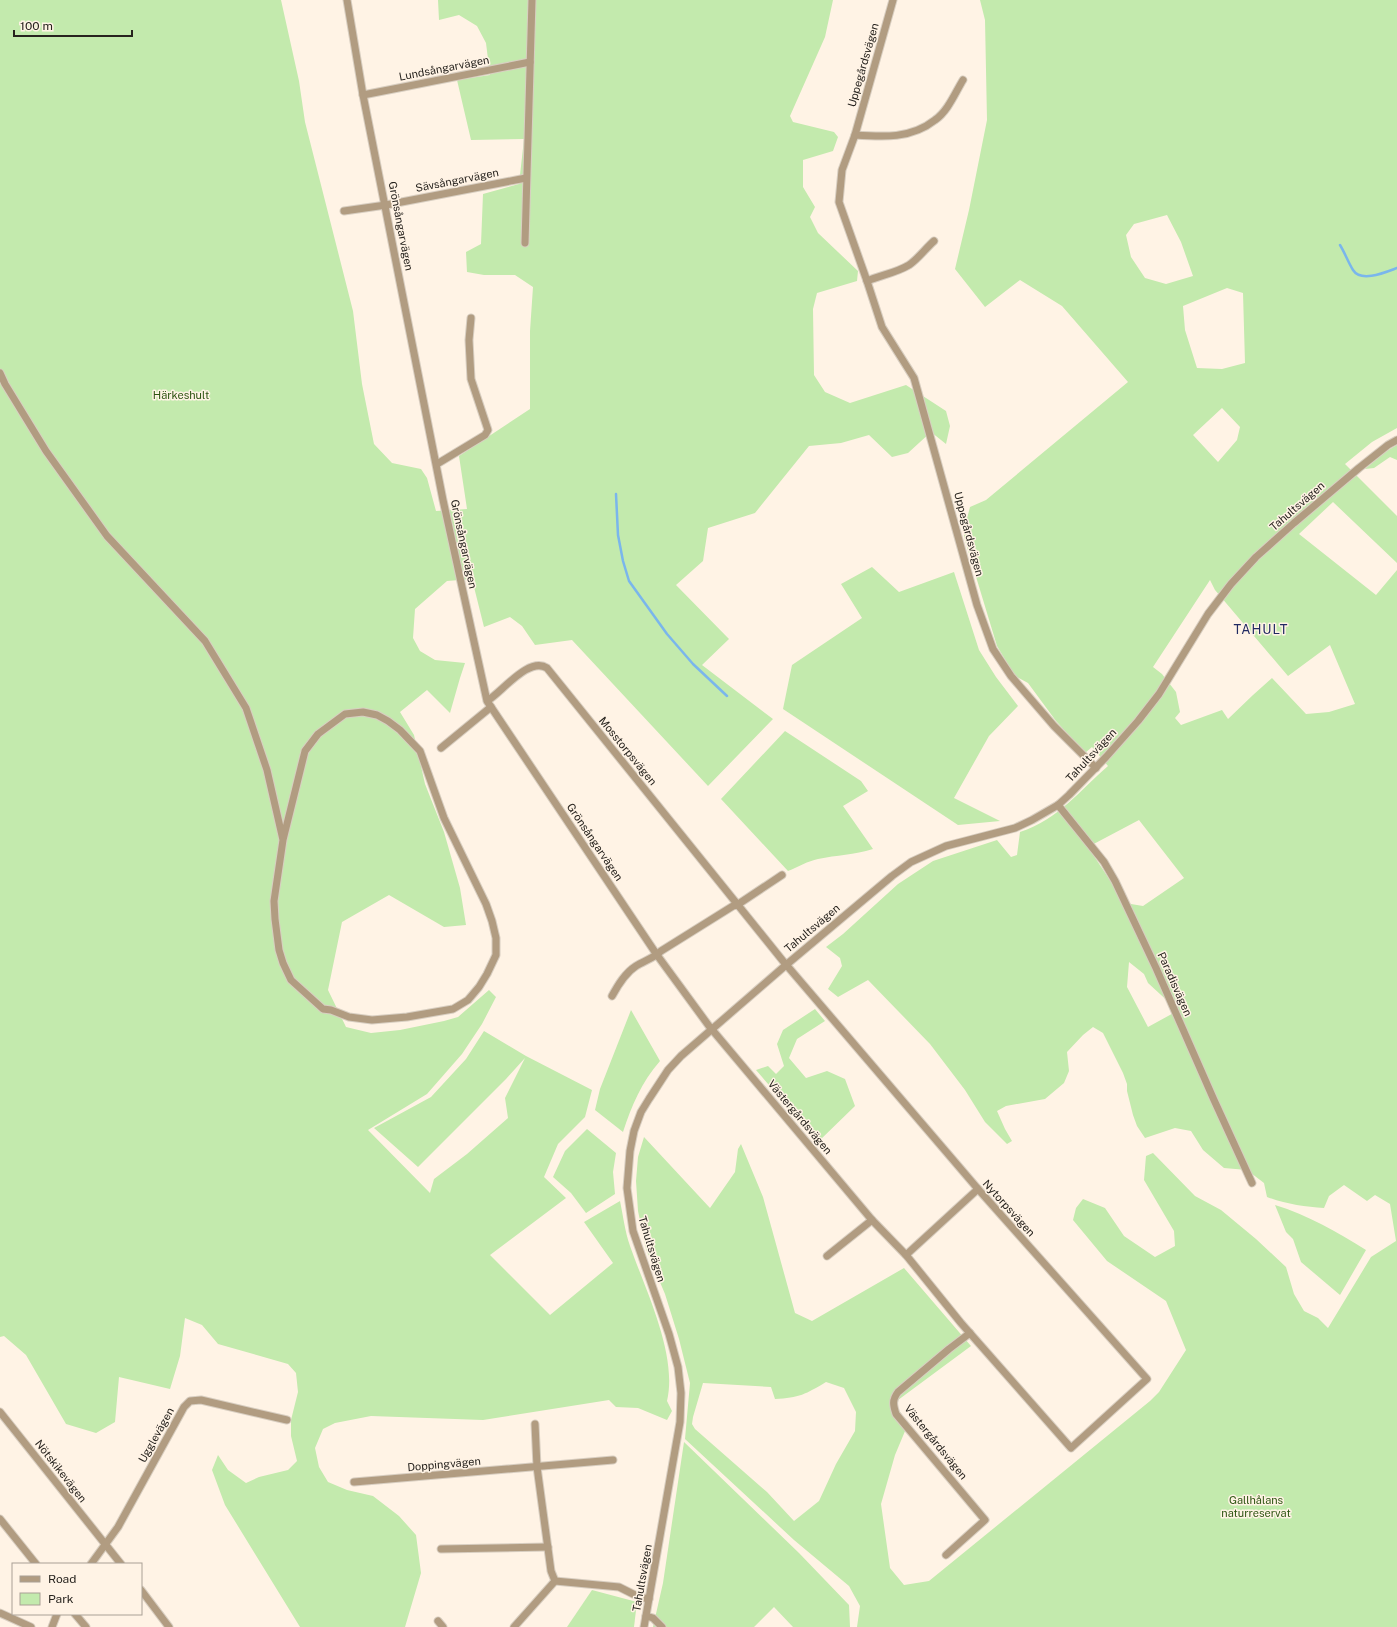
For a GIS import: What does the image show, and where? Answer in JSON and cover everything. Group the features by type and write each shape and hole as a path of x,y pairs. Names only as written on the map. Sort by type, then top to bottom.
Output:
{"street":[{"name":"Grönsångarvägen","path":"347,0 363,95 455,555 489,704 658,954 712,1029"},
{"path":"525,243 532,0"},
{"name":"Uppegårdsvägen","path":"894,0 855,135 842,170 839,202 882,327 914,378 977,605 993,649 1011,676 1054,726 1096,768"},
{"name":"Lundsångarvägen","path":"363,95 530,62"},
{"path":"855,135 898,136 917,130 936,120 951,101 963,80"},
{"name":"Sävsångarvägen","path":"344,210 386,205 526,178"},
{"path":"867,281 880,275 892,273 910,264 934,241"},
{"path":"437,464 485,435 488,430 472,379 469,340 471,318"},
{"path":"0,373 4,384 46,451 107,536 205,641 246,708 267,770 282,840 274,901 275,919 283,964 291,980 323,1009 372,1020 407,1018 453,1009 468,1000 479,987 496,955 496,938 492,921 486,904 444,818 420,751 394,725 377,715 363,712 345,714 318,734 306,751 282,840"},
{"name":"Tahultsvägen","path":"644,1627 680,1422 681,1393 678,1367 669,1334 633,1231 627,1188 629,1158 634,1131 641,1112 656,1086 677,1061 712,1029 788,968 883,883 912,862 946,846 1014,828 1032,820 1058,804 1069,795 1096,768 1138,721 1159,694 1208,614 1231,584 1256,556 1358,468 1397,440"},
{"name":"Mosstorpsvägen","path":"441,748 524,670 532,666 541,665 547,668 788,968"},
{"name":"Paradisvägen","path":"1058,804 1104,862 1115,881 1156,968 1252,1183"},
{"path":"612,996 622,979 635,966 658,954 782,875"},
{"name":"Nytorpsvägen","path":"788,968 978,1189 1147,1379 1071,1448"},
{"name":"Västergårdsvägen","path":"712,1029 872,1220 906,1255 970,1333 1071,1448"},
{"path":"906,1255 978,1189"},
{"path":"828,1256 872,1220"},
{"name":"Västergårdsvägen","path":"946,1555 985,1520 896,1414 893,1405 894,1399 898,1392 970,1333"},
{"name":"Ugglevägen","path":"92,1563 118,1527 184,1407 190,1401 201,1400 287,1420"},
{"name":"Nötskikevägen","path":"0,1412 120,1563"},
{"path":"535,1424 537,1467 548,1547 555,1581"},
{"name":"Doppingvägen","path":"354,1482 613,1460"},
{"path":"0,1519 35,1563"},
{"path":"441,1549 548,1547"},
{"path":"555,1581 619,1587 639,1597 649,1599"},
{"path":"514,1627 555,1581"},
{"path":"142,1591 169,1627"},
{"path":"0,1613 31,1627"},
{"path":"52,1627 57,1615"},
{"path":"76,1615 86,1627"},
{"path":"646,1616 653,1618 662,1627"},
{"path":"438,1621 443,1627"}],"green space":[{"name":"Härkeshult","path":"0,0 281,0 299,81 305,122 353,311 362,384 374,444 392,463 421,469 427,478 436,511 467,509 459,456 530,409 530,331 533,287 515,275 484,275 467,272 466,252 481,244 483,194 519,184 524,139 471,140 457,80 490,75 486,43 477,26 459,15 439,20 438,0 833,0 825,37 790,116 793,122 834,132 838,137 833,151 803,160 803,187 815,207 810,217 818,233 858,271 857,281 817,293 813,309 814,375 825,392 850,403 906,385 946,411 950,426 946,444 931,432 908,453 892,457 869,435 841,443 809,446 755,513 708,528 703,561 676,585 729,639 702,665 773,719 708,786 572,640 535,645 522,626 510,617 484,627 472,579 447,581 415,609 413,638 420,651 435,660 465,663 450,713 427,690 400,712 414,735 425,784 444,832 460,888 466,925 444,927 389,895 342,922 328,990 346,1027 371,1033 400,1030 458,1017 489,990 496,997 482,1024 462,1054 427,1094 368,1130 430,1193 434,1179 467,1154 508,1118 505,1098 525,1058 418,1167 374,1128 431,1097 466,1059 484,1031 526,1056 592,1090 585,1117 558,1144 544,1177 566,1198 490,1255 550,1315 613,1263 584,1222 620,1201 628,1241 651,1302 664,1343 668,1363 669,1383 667,1401 672,1411 667,1420 638,1408 616,1407 609,1400 483,1420 371,1416 335,1423 323,1429 315,1448 319,1467 328,1482 347,1490 373,1496 399,1516 416,1535 421,1573 405,1627 300,1627 225,1505 212,1470 218,1455 228,1470 246,1483 259,1477 288,1470 297,1461 291,1436 291,1420 298,1392 296,1373 288,1364 218,1344 202,1325 185,1318 180,1356 170,1389 119,1377 115,1422 96,1433 66,1424 26,1355 4,1336 0,1337"},
{"name":"Gallhålans naturreservat","path":"980,0 1397,0 1397,428 1372,442 1345,464 1397,516 1397,563 1333,502 1299,534 1376,595 1397,570 1397,1627 857,1627 860,1606 849,1586 794,1540 685,1439 690,1383 679,1339 665,1294 646,1249 638,1211 636,1181 638,1157 644,1137 710,1208 735,1172 738,1149 741,1144 763,1197 795,1313 812,1321 904,1268 971,1346 894,1403 908,1424 895,1455 881,1504 890,1568 904,1585 929,1581 1150,1401 1159,1392 1186,1350 1166,1301 1107,1261 1073,1220 1076,1208 1083,1199 1105,1208 1124,1236 1155,1257 1175,1246 1174,1231 1144,1180 1146,1156 1153,1153 1195,1196 1221,1210 1256,1239 1286,1267 1294,1294 1304,1311 1318,1318 1328,1328 1371,1257 1396,1241 1390,1204 1375,1195 1367,1201 1344,1185 1329,1196 1324,1208 1288,1203 1267,1197 1264,1183 1247,1170 1224,1168 1203,1150 1191,1131 1175,1128 1145,1138 1137,1126 1133,1115 1127,1091 1127,1084 1123,1073 1103,1033 1093,1027 1067,1052 1069,1071 1064,1083 1045,1099 1006,1106 997,1111 1012,1141 1007,1144 985,1122 965,1090 930,1044 868,980 838,997 828,989 842,966 840,958 826,947 843,934 898,884 933,861 997,840 1011,857 1017,855 1020,832 1046,820 1068,804 1108,766 1092,747 1085,753 1056,721 1028,683 1015,676 997,646 964,537 964,530 970,507 986,500 1128,382 1062,306 1020,280 985,307 955,269 969,210 987,120 985,20","holes":["1167,215 1181,242 1193,276 1166,284 1145,278 1131,257 1126,235 1134,224","1227,288 1243,293 1245,363 1222,369 1197,368 1185,330 1183,306","1222,408 1240,427 1237,440 1218,462 1193,435","1210,580 1215,590 1288,676 1330,645 1355,704 1329,712 1306,714 1272,678 1228,719 1222,710 1181,725 1175,718 1180,712 1176,692 1162,674 1153,667","1139,820 1184,878 1143,906 1125,903 1088,847","1129,962 1144,974 1148,983 1173,1006 1174,999 1179,1010 1148,1027 1127,987","826,1382 844,1388 856,1412 855,1431 836,1464 819,1501 794,1521 767,1492 695,1429 692,1424 693,1417 703,1383 771,1387 775,1399 790,1398 813,1390"]},
{"path":"1397,445 1397,460 1390,457 1374,468 1365,469 1385,452"},
{"path":"872,567 899,592 954,572 979,650 996,677 1018,706 989,736 954,798 1000,821 958,825 783,709 792,665 862,618 841,584"},
{"path":"785,731 861,781 868,791 843,806 873,849 859,853 814,860 788,871 721,799"},
{"path":"815,1009 825,1021 797,1039 789,1058 806,1078 827,1071 845,1079 855,1106 818,1142 756,1070 768,1066 776,1074 784,1066 777,1044 783,1030"},
{"path":"631,1010 660,1061 647,1078 638,1095 623,1132 595,1110 600,1089"},
{"path":"587,1129 616,1153 613,1172 615,1194 586,1213 571,1193 553,1177 565,1151"},
{"path":"1275,1205 1322,1224 1366,1250 1340,1295 1301,1262 1293,1239 1286,1232"},
{"path":"684,1442 799,1553 849,1605 850,1627 793,1627 774,1607 754,1627 653,1627 663,1583"},
{"path":"592,1590 637,1602 634,1627 567,1627"}],"waterway":[{"path":"1340,245 1351,267 1357,274 1368,276 1397,268"},
{"path":"616,494 618,535 629,581 667,634 693,664 727,696"}],"district":[{"name":"TAHULT","path":"1261,629"}]}
